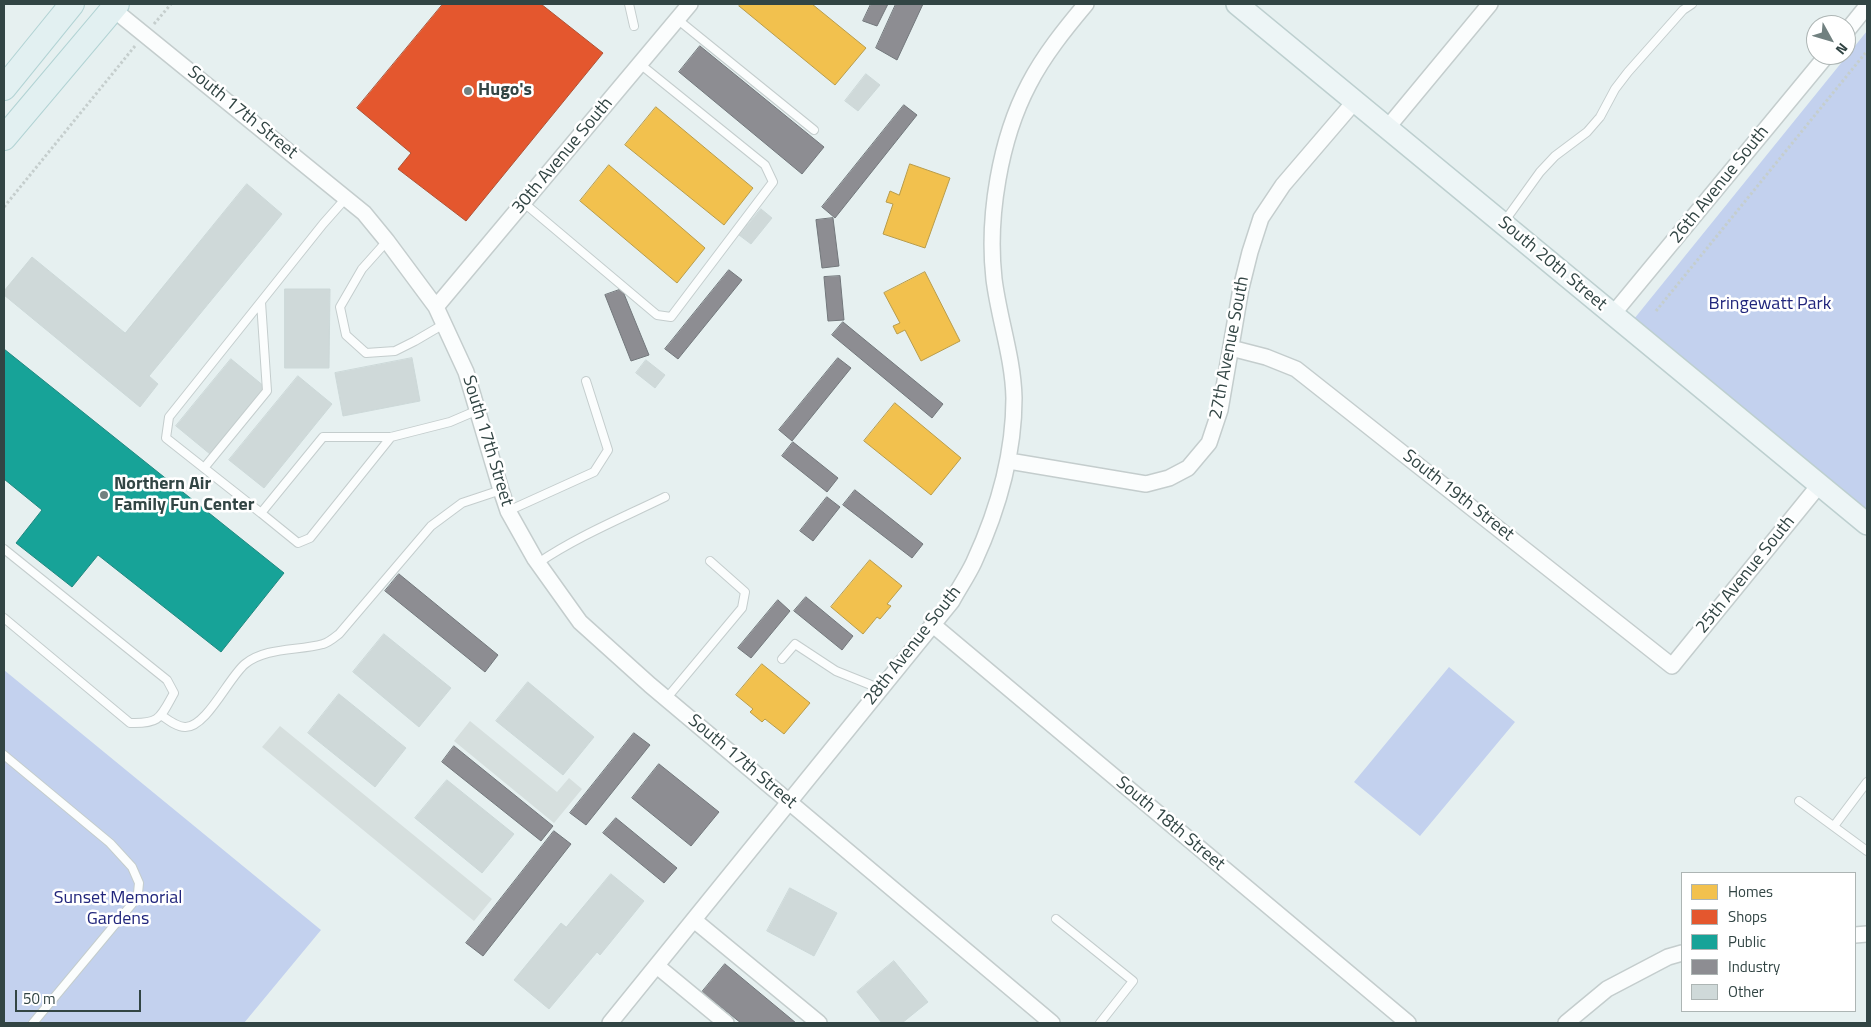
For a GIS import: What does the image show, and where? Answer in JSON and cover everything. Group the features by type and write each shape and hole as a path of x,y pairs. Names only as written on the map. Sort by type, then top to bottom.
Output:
{"main road":[{"path":"4,88 72,4"},
{"path":"4,138 113,5"}],"street":[{"name":"30th Avenue South","path":"436,307 690,4"},
{"name":"28th Avenue South","path":"610,1023 952,601 974,563 992,518 1009,461 1014,399 1013,372 994,277 994,208 1005,147 1016,111 1030,83 1051,49 1086,4"},
{"name":"South 20th Street","path":"1237,4 1867,524"},
{"path":"1388,127 1490,4"},
{"name":"South 17th Street","path":"113,5 364,213 387,241 436,307 466,372 508,511 538,563 580,622 666,699 1052,1023"},
{"path":"1856,20 1867,6"},
{"name":"26th Avenue South","path":"1613,314 1819,65"},
{"name":"27th Avenue South","path":"1009,461 1146,484 1169,478 1188,468 1209,443 1220,410 1241,288 1261,218 1283,185 1355,101"},
{"name":"South 19th Street","path":"1232,348 1266,357 1296,369 1672,666"},
{"name":"25th Avenue South","path":"1672,666 1820,484"},
{"name":"South 18th Street","path":"932,624 1408,1023"},
{"path":"694,920 819,1023"},
{"path":"1566,1023 1607,988 1668,957 1681,953"},
{"path":"657,966 726,1023"}],"lane":[{"path":"630,4 634,26"},
{"path":"1503,223 1540,172 1555,156 1587,132 1600,118 1628,72 1678,15 1692,4"},
{"path":"677,19 814,130"},
{"path":"524,202 657,315 671,317 773,182 765,165 640,64"},
{"path":"346,198 323,224 169,417 166,438 298,543 310,538 391,436"},
{"path":"387,241 362,269 340,307 346,335 366,353 395,351 444,324"},
{"path":"204,468 267,391 261,302"},
{"path":"508,511 594,472 608,450 586,381"},
{"path":"261,513 323,437 391,436 450,422 478,410"},
{"path":"161,716 173,723 186,727 198,724 244,665 258,657 278,651 325,644 339,634 431,526 462,503 501,490"},
{"path":"538,563 558,550 665,497"},
{"path":"4,549 167,680 174,693 161,716 148,724 130,723 4,618"},
{"path":"666,699 742,608 745,592 710,561"},
{"path":"782,658 795,644 836,671 881,689"},
{"path":"4,755 110,844 132,867 139,883 138,893 132,904 33,1023"},
{"path":"1834,826 1867,782"},
{"path":"1799,801 1867,851"},
{"path":"1056,919 1133,981 1100,1023"}],"path":[{"path":"164,13 171,4"},
{"path":"1656,311 1867,51"},
{"path":"4,207 125,58"}],"green space":[{"name":"Bringewatt Park","path":"1867,31 1867,511 1634,319 1839,65 1856,65 1856,45"},
{"path":"1449,667 1515,722 1420,836 1354,782"},
{"name":"Sunset Memorial Gardens","path":"4,670 321,930 244,1023 4,1023"}],"shaded area":[{"path":"470,721 557,792 569,778 582,789 554,823 454,741"},
{"path":"280,726 492,899 474,921 262,747"}],"building: Homes":[{"path":"741,4 812,4 866,48 835,85 739,6"},
{"path":"656,107 753,188 724,225 625,145"},
{"path":"910,164 950,178 925,248 883,234 893,204 886,202 890,191 899,195"},
{"path":"609,165 705,248 677,283 580,201"},
{"path":"925,272 960,341 921,361 905,330 897,334 893,326 900,323 884,293"},
{"path":"895,403 961,458 931,495 864,441"},
{"path":"870,560 902,586 887,604 891,606 880,619 877,617 863,634 831,607"},
{"path":"762,664 810,703 784,734 765,719 762,722 750,712 753,709 736,695"}],"building: Shops":[{"path":"443,4 541,4 603,53 466,221 398,169 411,153 357,108"}],"building: Public":[{"name":"Northern Air Family Fun Center","path":"4,349 284,573 221,652 98,555 72,587 16,543 42,510 4,479"}],"building: Industry":[{"path":"871,4 888,4 877,26 863,21"},
{"path":"896,4 923,4 897,60 876,48"},
{"path":"700,46 824,147 802,174 679,72"},
{"path":"904,105 917,115 835,218 822,207"},
{"path":"833,218 839,266 822,268 816,220"},
{"path":"729,270 742,280 678,359 665,349"},
{"path":"840,276 844,320 828,321 824,277"},
{"path":"622,289 649,355 631,361 605,295"},
{"path":"843,322 943,404 932,418 832,335"},
{"path":"838,358 851,368 792,441 779,430"},
{"path":"793,442 838,478 827,492 782,456"},
{"path":"855,490 923,544 912,558 843,505"},
{"path":"827,497 840,507 813,541 800,531"},
{"path":"399,574 498,655 485,672 385,591"},
{"path":"806,597 853,636 842,650 794,611"},
{"path":"778,600 790,611 751,658 738,648"},
{"path":"634,733 650,745 586,825 570,813"},
{"path":"454,746 553,826 541,841 442,762"},
{"path":"659,764 719,812 691,846 632,798"},
{"path":"616,818 677,868 664,883 603,833"},
{"path":"554,831 571,844 483,956 466,943"},
{"path":"725,964 796,1023 741,1023 702,992"}],"building: Other":[{"path":"866,74 880,85 858,111 845,101"},
{"path":"247,184 282,214 149,376 158,384 140,407 4,295 4,291 32,257 125,333"},
{"path":"761,209 772,218 751,244 739,235"},
{"path":"285,289 330,289 329,368 285,368"},
{"path":"412,358 420,401 343,416 335,373"},
{"path":"231,359 265,387 210,454 176,426"},
{"path":"646,360 665,375 655,388 636,373"},
{"path":"298,376 332,404 264,488 229,460"},
{"path":"384,634 451,688 419,727 353,672"},
{"path":"528,682 594,737 563,775 496,721"},
{"path":"339,694 406,748 375,787 308,733"},
{"path":"447,780 514,834 482,873 415,818"},
{"path":"611,874 644,901 600,955 597,952 549,1009 514,980 561,923 566,927"},
{"path":"790,888 837,913 814,956 767,931"},
{"path":"894,961 928,1002 902,1023 882,1023 857,992"}],"place":[{"name":"Hugo's","path":"468,91"},
{"name":"Northern Air Family Fun Center","path":"104,495"}]}
